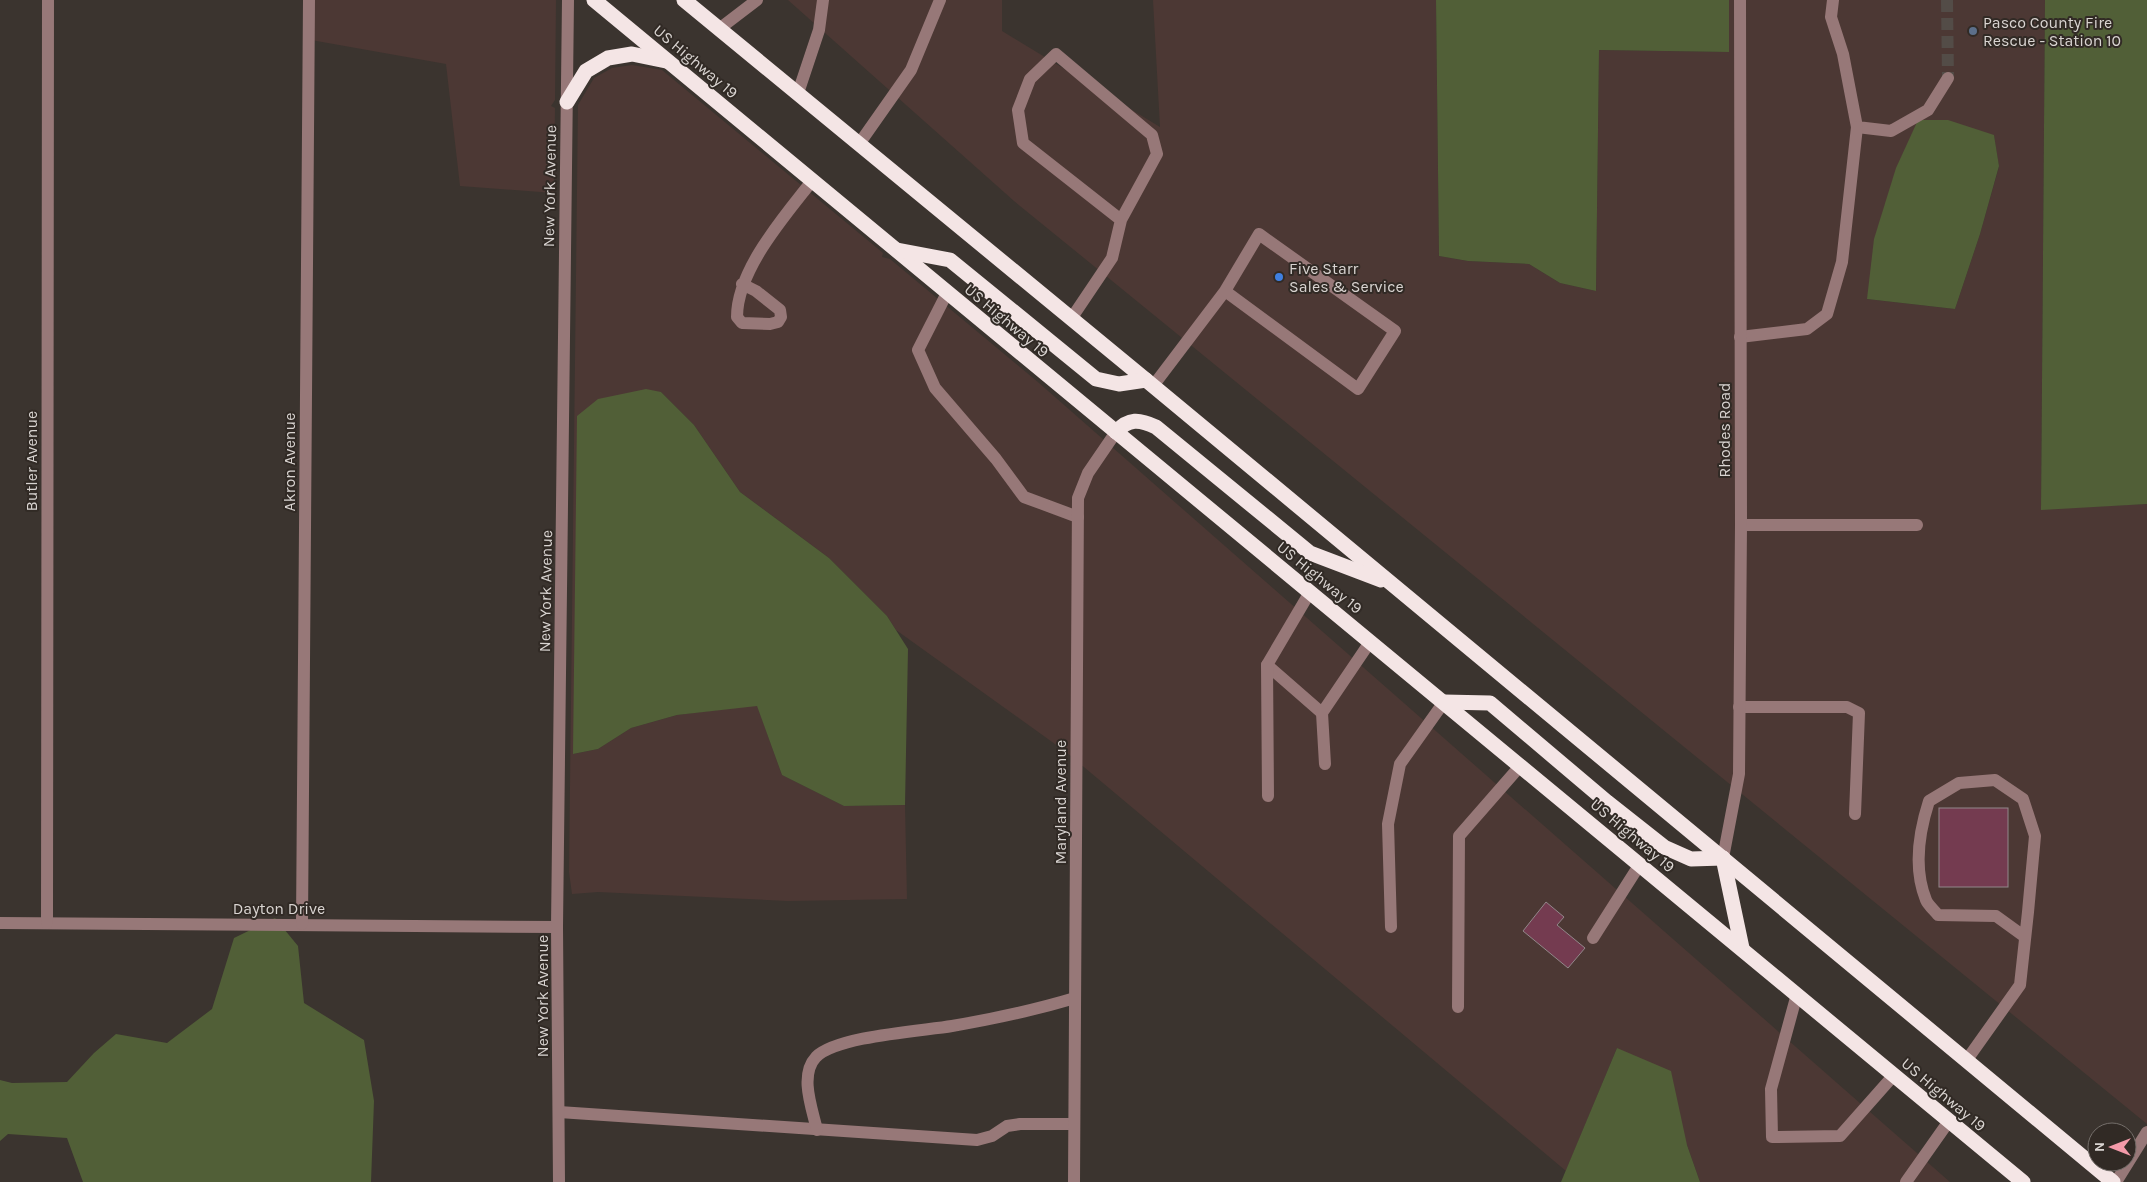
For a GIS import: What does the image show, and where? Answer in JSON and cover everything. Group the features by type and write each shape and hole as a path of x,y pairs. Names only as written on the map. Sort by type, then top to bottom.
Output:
{"highway":[{"name":"US Highway 19","path":"594,0 2023,1182"},
{"path":"684,0 2114,1182"},
{"path":"566,102 586,71 608,58 632,54 668,61"},
{"path":"895,250 950,260 1096,379 1119,384 1149,383"},
{"path":"1116,432 1124,423 1132,422 1147,423 1156,427 1310,553 1392,584"},
{"path":"1444,702 1490,703 1600,796 1664,847 1692,859 1723,858"},
{"path":"1723,858 1742,948"}],"street":[{"name":"Butler Avenue","path":"46,923 48,0"},
{"name":"Akron Avenue","path":"302,924 309,0"},
{"name":"New York Avenue","path":"559,1182 558,927 568,0"},
{"path":"718,29 757,0"},
{"path":"798,93 819,30 823,0"},
{"path":"860,144 911,70 940,0"},
{"name":"Rhodes Road","path":"1723,858 1739,774 1741,525 1740,0"},
{"path":"1740,337 1808,329 1826,314 1842,262 1857,128 1843,54 1831,17 1833,0"},
{"path":"1071,319 1112,258 1121,220 1157,154 1152,135 1056,54 1030,79 1018,110 1023,143 1121,220"},
{"path":"1857,128 1891,131 1928,110 1948,78"},
{"path":"742,284 774,230 812,181"},
{"path":"1149,383 1225,291 1259,234 1395,331 1358,389 1225,291"},
{"path":"947,292 918,350 935,388 996,459 1024,497 1078,518"},
{"name":"Maryland Avenue","path":"1074,1182 1078,498 1088,473 1116,432"},
{"path":"1741,525 1917,525"},
{"path":"1268,796 1267,665 1310,592"},
{"path":"1325,764 1322,713 1370,642"},
{"path":"1267,665 1322,713"},
{"path":"1391,927 1388,824 1400,764 1444,702"},
{"path":"1739,707 1847,708 1859,714 1855,814"},
{"path":"1458,1007 1459,836 1521,765"},
{"path":"1966,1060 2020,985 2026,937 2035,836 2023,799 1995,780 1959,783 1929,801 1920,829 1919,868 1926,901 1938,915 1996,916 2026,937"},
{"path":"1593,938 1640,864"},
{"name":"Dayton Drive","path":"0,923 558,927"},
{"path":"1797,994 1770,1089 1772,1137 1840,1136 1894,1074"},
{"path":"817,1130 808,1084 809,1068 817,1056 834,1046 878,1036 962,1024 1051,1006 1075,998"},
{"path":"559,1112 977,1140 992,1136 1006,1126 1020,1124 1074,1124"},
{"path":"1906,1182 1949,1121"},
{"path":"2114,1182 2147,1132"}],"shaded area":[{"path":"312,0 556,0 555,100 551,106 555,108 554,193 460,186 446,64 311,40"},
{"path":"788,0 1002,0 1002,31 1160,127 1153,0 1436,0 1439,256 1468,261 1529,264 1560,283 1596,291 1599,50 1729,52 1729,0 2045,0 2041,509 2147,504 2147,1124 1014,201","holes":["1994,135 1999,167 1980,234 1955,309 1867,299"]},
{"path":"632,65 662,70 883,253 882,257 890,259 1039,383 1950,1182 1700,1182 1687,1145 1617,1048 1566,1171 1066,752 896,630 887,616 829,558 740,492 694,425 661,392 573,754 598,749 631,728 677,715 757,705 782,775 844,806 905,805 907,899 788,901 598,892 572,894 569,872 578,105 594,78 612,68"}],"green space":[{"path":"1436,0 1729,0 1729,52 1599,50 1596,291 1560,283 1529,264 1468,261 1439,256"},
{"path":"2045,0 2147,0 2147,504 2041,510"},
{"path":"1918,120 1948,120 1994,135 1999,166 1980,234 1955,309 1867,299 1874,239 1896,168"},
{"path":"646,389 661,392 694,425 740,492 829,558 887,616 908,649 905,805 844,806 782,775 757,706 677,715 631,728 598,749 573,754 577,416 598,399"},
{"path":"275,918 298,946 304,1003 364,1040 374,1101 371,1182 83,1182 67,1138 8,1134 0,1141 0,1080 12,1083 67,1082 94,1053 116,1034 167,1043 212,1009 234,938"},
{"path":"1617,1048 1671,1071 1687,1145 1700,1182 1561,1182"}],"building":[{"path":"1939,808 2008,808 2008,887 1939,887"},
{"path":"1546,902 1564,917 1557,925 1585,948 1568,968 1523,931"}],"tunnel":[{"path":"1947,0 1948,78"}],"place":[{"name":"Pasco County Fire Rescue - Station 10","path":"1973,31"},
{"name":"Five Starr Sales & Service","path":"1279,277"}]}
